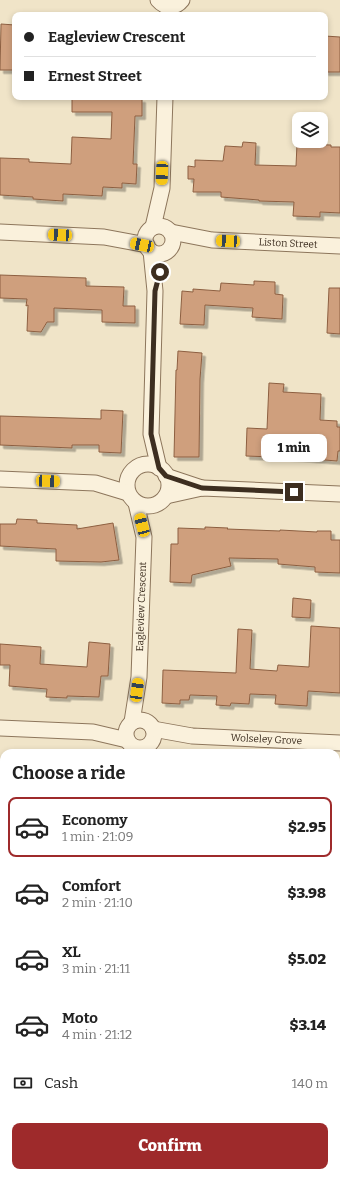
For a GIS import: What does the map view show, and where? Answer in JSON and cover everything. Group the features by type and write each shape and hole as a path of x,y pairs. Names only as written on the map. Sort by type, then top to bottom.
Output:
{"street":[{"path":"161,6 178,6"},
{"path":"160,229 165,100"},
{"path":"158,249 173,240 160,229"},
{"path":"158,249 146,238 160,229"},
{"name":"Liston Street","path":"104,237 160,229 212,240 340,246"},
{"name":"Liston Street","path":"0,232 104,237 158,249 212,240"},
{"path":"158,249 155,291 151,434 168,483 168,490 160,501"},
{"path":"132,498 127,486 127,480 135,470 151,434"},
{"path":"95,483 135,470 146,464 152,465 163,472 202,488"},
{"path":"0,479 95,483 132,498 142,505 149,506 202,488 340,494"},
{"name":"Eagleview Crescent","path":"132,498 144,536 139,677 143,741"},
{"name":"Eagleview Crescent","path":"144,536 160,501"},
{"name":"Eagleview Crescent","path":"139,677 131,724 126,732 143,741"},
{"name":"Wolseley Grove","path":"93,732 131,724"},
{"name":"Wolseley Grove","path":"0,728 93,732 143,741 192,736 340,743"}],"building":[{"path":"1,24 12,25 12,70 0,70"},
{"path":"328,36 340,37 340,72 328,72"},
{"path":"72,100 142,100 142,116 135,116 133,164 137,164 136,184 122,183 122,188 103,187 102,196 63,194 63,201 0,195 0,158 29,159 29,162 71,164 72,137 111,139 112,112 72,112"},
{"path":"243,142 256,143 255,165 296,166 297,148 328,148 328,145 331,145 331,147 340,147 340,213 320,212 320,217 293,216 294,202 259,201 221,197 221,192 193,192 194,179 188,179 188,166 195,167 195,160 223,161 225,146 242,147"},
{"path":"0,275 86,278 86,286 124,287 123,306 135,306 135,323 102,322 102,310 54,308 54,322 47,322 41,332 27,331 27,299 0,298"},
{"path":"254,281 275,282 275,294 283,295 282,319 252,317 253,308 205,305 204,325 180,324 182,291 193,292 193,289 220,291 221,283 254,285"},
{"path":"329,288 340,288 340,334 327,333"},
{"path":"178,351 202,353 200,379 199,457 174,457 176,370"},
{"path":"269,383 284,384 283,392 321,394 320,420 337,421 337,427 340,427 340,451 338,451 337,461 246,456 247,428 267,429"},
{"path":"101,410 123,411 121,453 99,452 99,445 72,445 72,448 0,445 0,416 101,419"},
{"path":"17,519 37,520 37,523 77,525 77,529 113,523 119,560 101,562 56,561 56,549 0,546 0,524 16,524"},
{"path":"205,527 280,531 331,531 331,540 340,540 340,573 315,572 315,567 278,564 278,559 229,558 231,566 192,575 191,583 170,582 171,544 178,544 178,528 205,529"},
{"path":"293,598 311,600 310,618 292,617"},
{"path":"311,626 340,628 340,693 308,691 307,706 275,704 276,695 250,694 249,704 231,703 230,706 216,705 217,696 190,695 189,700 180,700 180,704 162,703 163,670 236,673 238,629 252,630 250,669 277,671 278,665 309,667"},
{"path":"89,642 110,644 108,676 101,676 99,697 46,697 47,689 9,686 10,665 0,665 0,644 41,647 40,664 87,667"}],"route":[{"path":"160,272 155,291 151,434 159,468 166,476 202,488 294,492"}]}
